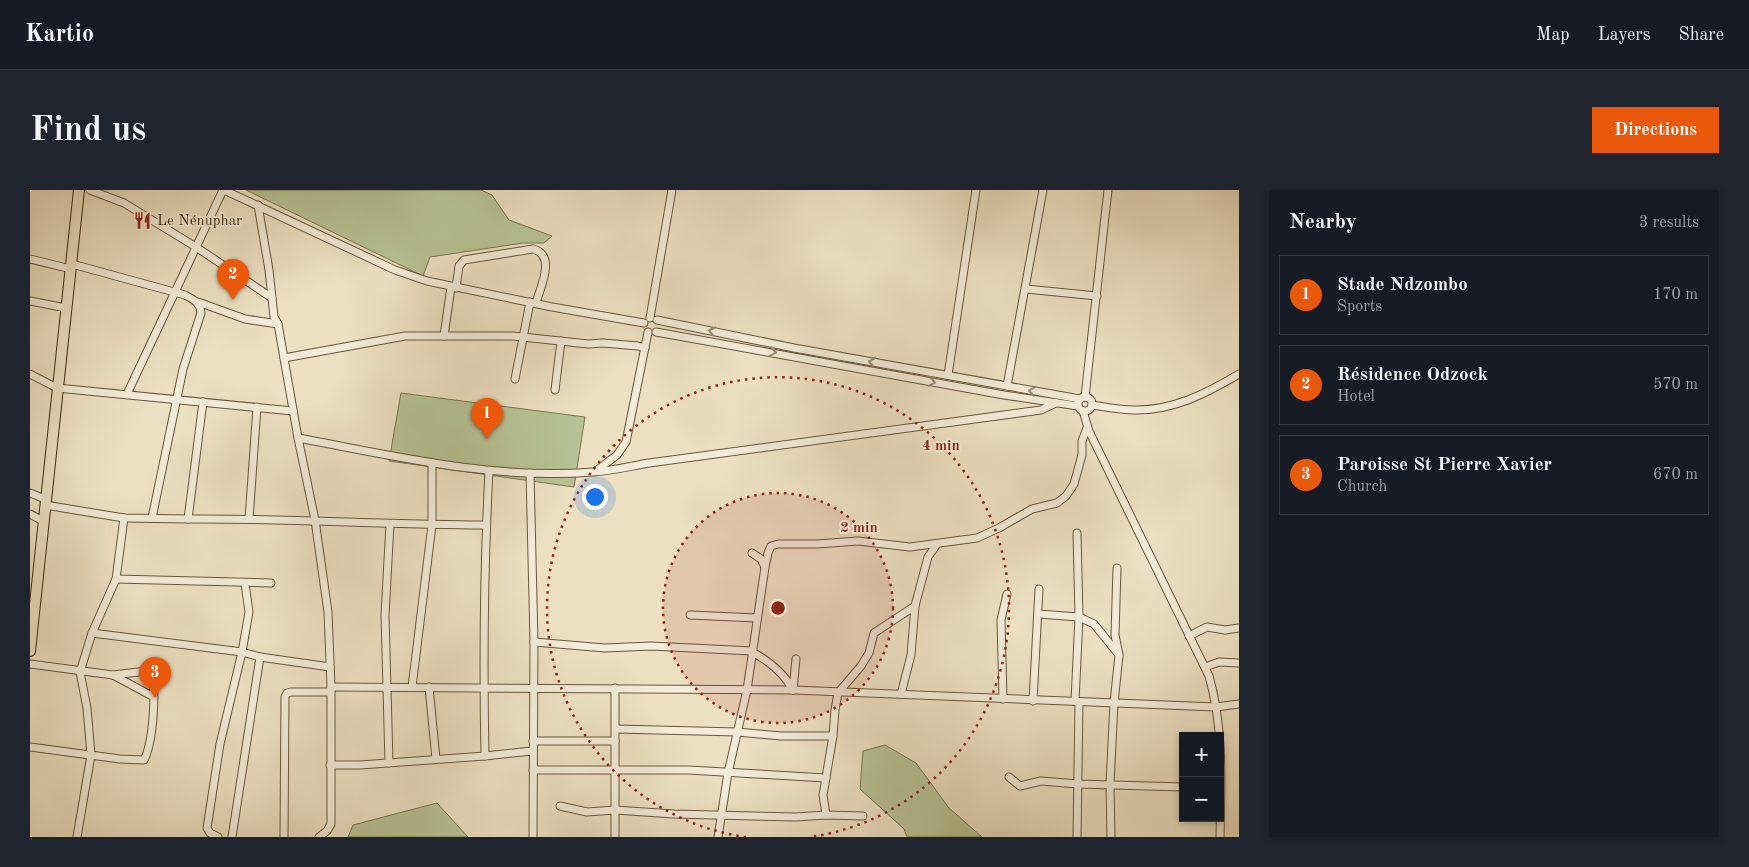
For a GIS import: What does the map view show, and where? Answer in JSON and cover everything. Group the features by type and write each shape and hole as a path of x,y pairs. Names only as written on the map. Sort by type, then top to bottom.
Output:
{"highway":[{"path":"30,651 33,591 44,521 78,190"}],"street":[{"path":"90,190 124,202 272,298"},
{"path":"127,394 223,190 395,270 454,288 533,303 650,320 1007,386 1081,403 1090,410 1092,406 1136,410 1166,406 1196,398 1239,374"},
{"path":"672,190 650,320 644,326 652,332 994,394 1056,403 1081,403 1091,400 1092,406"},
{"path":"948,376 976,190"},
{"path":"1007,386 1043,190"},
{"path":"1108,190 1097,296 1081,403 1087,428 1205,667 1214,691 1220,731 1220,777"},
{"path":"258,205 274,317 278,324 315,520 328,612 331,690 331,824 327,831 319,837"},
{"path":"444,336 459,266 464,260 533,250 538,251 546,265 533,303 515,379"},
{"path":"30,259 71,266 185,295 198,302 245,319 278,324"},
{"path":"1026,289 1097,296"},
{"path":"30,301 66,308"},
{"path":"152,518 183,369 200,313 198,302"},
{"path":"594,472 617,455 626,442 645,348 652,332 659,326 650,320"},
{"path":"284,358 398,337 524,337 645,348"},
{"path":"556,390 561,341"},
{"path":"30,374 57,388 293,411"},
{"path":"188,519 203,402"},
{"path":"298,438 432,463 489,471 530,473 594,472 659,461 1041,410 1056,403"},
{"path":"249,519 256,407"},
{"path":"718,837 728,773 747,690 765,567 771,546 778,544 858,541 907,547 978,538 1032,509 1050,506 1062,500 1074,484 1082,455 1082,441 1087,428"},
{"path":"412,687 432,525 432,463"},
{"path":"485,756 486,524 489,471"},
{"path":"530,473 534,642 532,688 533,837"},
{"path":"30,493 45,502 124,518 315,520 432,525 486,524"},
{"path":"30,514 44,521"},
{"path":"77,837 90,755 87,708 80,672 92,633 116,580 124,518"},
{"path":"389,763 385,615 390,524"},
{"path":"1077,533 1079,617 1077,837"},
{"path":"902,694 911,655 915,606 928,557 937,544"},
{"path":"752,552 761,559 765,567"},
{"path":"1111,837 1110,784 1114,703 1119,655 1115,634 1117,568"},
{"path":"116,580 271,583"},
{"path":"218,837 210,833 207,828 220,744 242,652 249,612 245,583"},
{"path":"1033,701 1039,589"},
{"path":"1003,699 1001,620 1005,595"},
{"path":"826,815 823,795 838,693 869,654 874,633 915,606"},
{"path":"1038,614 1079,617 1094,624 1119,655"},
{"path":"690,615 757,618"},
{"path":"1189,636 1207,627 1225,630 1239,628"},
{"path":"92,633 242,652 260,657 330,667"},
{"path":"534,642 605,648 645,646 752,652 767,660 781,673 793,690"},
{"path":"232,837 260,657"},
{"path":"793,690 796,659"},
{"path":"1205,667 1219,662 1239,663"},
{"path":"30,664 113,675 147,671 152,676 154,704 153,721 144,760 120,759 30,747"},
{"path":"113,675 152,696"},
{"path":"429,686 436,758"},
{"path":"284,837 285,697 287,693 291,692 429,686 793,690 1216,707 1239,704"},
{"path":"615,688 615,837"},
{"path":"616,729 737,732 781,736 832,736"},
{"path":"533,741 615,741"},
{"path":"330,765 389,763 532,751"},
{"path":"533,770 690,770 826,778"},
{"path":"1009,777 1020,786 1040,781 1179,787"},
{"path":"560,806 587,812 615,810 796,817 826,815 863,816"},
{"path":"1220,822 1220,837"}],"green space":[{"path":"246,190 481,190 492,195 509,220 552,236 544,243 523,243 430,257 423,276"},
{"path":"401,393 585,417 574,487 389,461"},
{"path":"885,745 916,763 949,808 982,837 907,837 904,829 860,789 863,751"},
{"path":"437,803 468,837 348,837 353,825"}],"place":[{"name":"Le Nénuphar","path":"143,221"},
{"name":"Résidence Odzock","path":"233,300"},
{"name":"Stade Ndzombo","path":"487,439"},
{"name":"Paroisse St Pierre Xavier","path":"155,698"}]}
